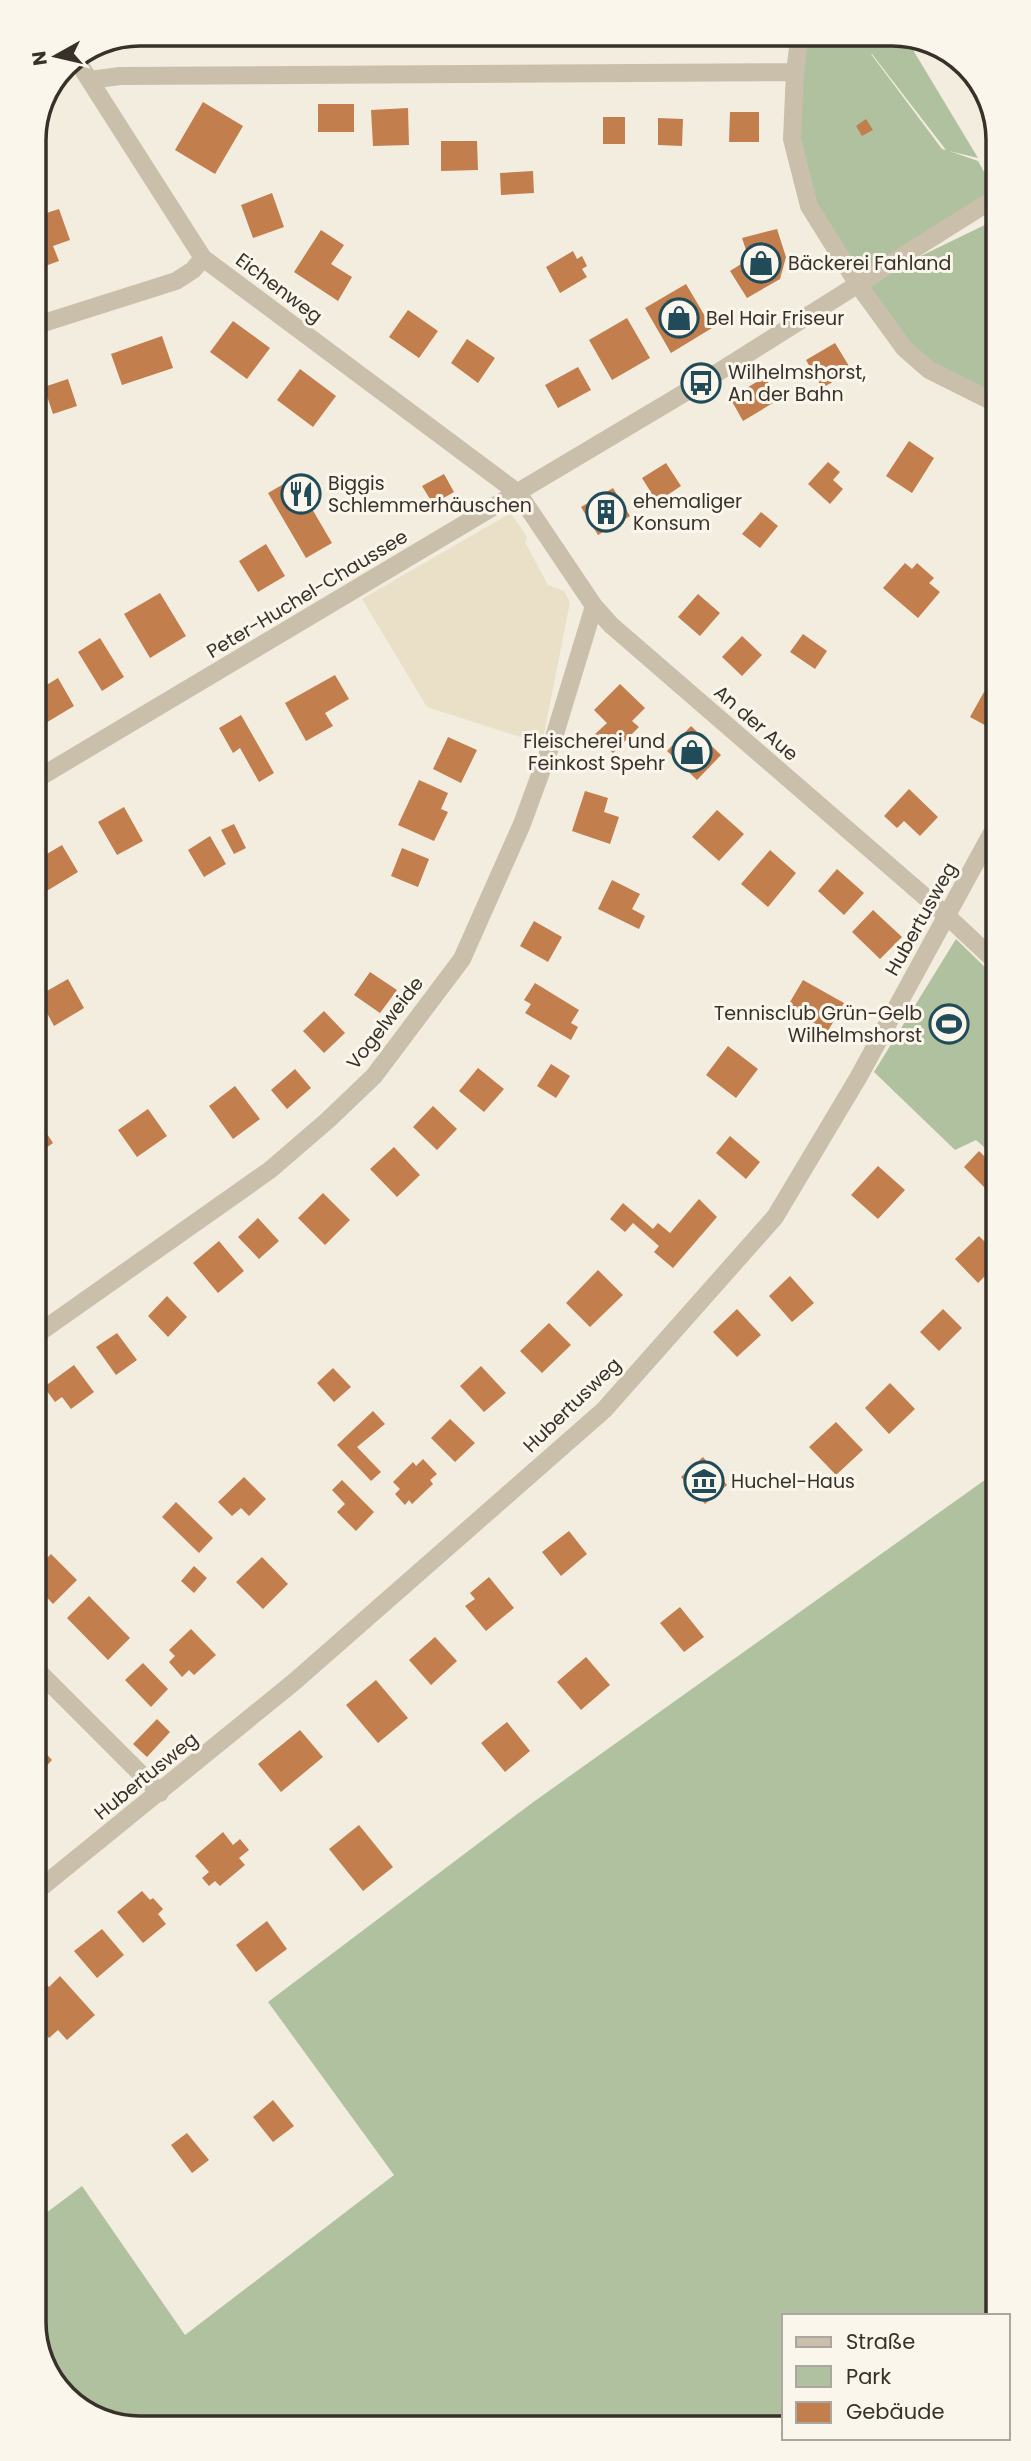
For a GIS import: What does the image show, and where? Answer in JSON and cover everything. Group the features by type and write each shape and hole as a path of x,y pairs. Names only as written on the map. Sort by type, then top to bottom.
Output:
{"street":[{"path":"798,46 792,139 809,206 859,286 904,348 929,370 986,398"},
{"path":"91,80 120,76 795,72"},
{"name":"Eichenweg","path":"91,82 204,258 518,493"},
{"name":"Peter-Huchel-Chaussee","path":"46,773 518,493 859,286 986,204"},
{"path":"46,322 176,281 204,258"},
{"name":"An der Aue","path":"518,493 594,606 611,625 986,952"},
{"name":"Vogelweide","path":"46,1328 270,1170 374,1076 462,959 522,824 555,734 594,606"},
{"name":"Hubertusweg","path":"46,1884 294,1682 604,1410 775,1217 858,1078 986,843"},
{"path":"46,1679 160,1793"}],"green space":[{"path":"804,46 911,47 978,158 949,151 978,161 986,175 986,198 862,278 815,204 798,136","holes":["871,54 872,54 946,150 942,149"]},
{"path":"986,224 986,399 904,348 859,286"},
{"name":"Tennisclub Grün-Gelb Wilhelmshorst","path":"956,939 986,968 986,1149 976,1140 955,1150 874,1072"},
{"path":"986,1479 986,2314 782,2314 782,2416 133,2415 109,2411 82,2396 65,2379 55,2363 47,2340 46,2213 82,2186 185,2335 394,2175 268,2002 532,1803"}],"shaded area":[{"path":"511,513 527,537 525,542 548,585 564,591 570,602 542,744 427,707 362,599"}],"building":[{"path":"203,102 243,126 215,174 175,150"},
{"path":"318,104 354,104 354,132 318,132"},
{"path":"408,108 409,145 373,146 371,110"},
{"path":"730,112 759,112 759,142 729,142"},
{"path":"603,117 625,117 625,144 603,144"},
{"path":"658,118 683,119 682,146 658,145"},
{"path":"866,119 873,130 862,136 856,126"},
{"path":"441,141 477,141 478,170 441,171"},
{"path":"533,171 534,193 501,195 500,173"},
{"path":"272,193 284,227 253,238 241,205"},
{"path":"59,209 70,240 53,246 59,261 46,266 46,213"},
{"path":"777,229 786,257 780,279 747,298 730,271 749,259 742,238"},
{"path":"321,230 344,245 331,264 352,277 338,301 294,272"},
{"path":"573,251 577,259 582,256 587,266 582,269 587,277 560,293 546,267"},
{"name":"Bel Hair Friseur","path":"686,284 712,328 671,353 645,308"},
{"path":"408,310 438,331 419,358 389,337"},
{"path":"627,318 650,358 612,380 589,340"},
{"path":"233,321 270,348 247,379 210,352"},
{"path":"162,336 173,368 122,385 111,354"},
{"path":"467,339 495,358 478,383 451,363"},
{"path":"835,343 852,371 822,388 806,360"},
{"path":"578,367 591,390 558,408 545,385"},
{"path":"300,369 336,396 313,427 277,400"},
{"path":"765,377 778,400 743,421 730,398"},
{"path":"68,379 77,406 53,414 46,386"},
{"path":"909,441 934,458 912,493 886,476"},
{"path":"828,462 840,472 833,480 843,489 830,504 808,484"},
{"path":"666,463 681,486 657,502 642,478"},
{"path":"444,474 454,492 433,504 422,486"},
{"path":"294,478 332,543 306,558 268,493"},
{"name":"ehemaliger Konsum","path":"613,488 630,516 598,535 581,507"},
{"path":"761,512 778,526 760,548 742,534"},
{"path":"266,544 285,576 258,592 239,561"},
{"path":"905,563 912,569 917,563 934,578 929,583 940,592 918,618 883,588"},
{"path":"160,593 186,636 150,658 124,614"},
{"path":"698,594 720,613 700,636 678,617"},
{"path":"803,634 827,651 815,669 790,652"},
{"path":"742,636 762,655 742,676 722,657"},
{"path":"100,638 124,677 102,691 78,652"},
{"path":"335,675 349,699 325,713 333,726 306,741 285,703"},
{"path":"58,678 74,706 46,723 46,685"},
{"path":"620,684 645,708 632,721 639,727 613,753 594,735 607,723 594,710"},
{"path":"984,692 986,693 986,726 970,717"},
{"path":"241,715 274,773 259,782 240,748 233,753 219,728"},
{"path":"691,726 721,755 697,780 667,751"},
{"path":"448,737 477,750 461,783 433,769"},
{"path":"419,780 448,793 441,809 448,812 434,841 398,825"},
{"path":"909,789 938,817 920,836 904,821 897,828 884,816"},
{"path":"585,791 608,798 604,812 619,817 610,844 572,831"},
{"path":"124,807 143,841 117,855 98,822"},
{"path":"717,810 744,834 719,861 692,837"},
{"path":"234,824 246,848 234,854 221,830"},
{"path":"210,836 226,864 204,877 188,850"},
{"path":"62,845 78,872 46,891 46,854"},
{"path":"402,848 429,859 418,887 391,876"},
{"path":"770,850 796,873 768,907 741,884"},
{"path":"837,869 864,893 844,915 818,891"},
{"path":"612,880 640,894 632,909 645,916 639,929 598,909"},
{"path":"873,910 902,937 880,959 852,932"},
{"path":"534,921 562,937 548,962 520,946"},
{"path":"370,972 397,990 380,1013 354,995"},
{"path":"68,979 84,1008 54,1026 46,1011 46,991"},
{"path":"803,980 844,1003 828,1031 787,1007"},
{"path":"535,983 579,1010 571,1023 578,1027 571,1040 525,1013 531,1004 524,1000"},
{"path":"324,1011 345,1033 324,1053 303,1031"},
{"path":"728,1046 758,1069 736,1098 706,1075"},
{"path":"551,1064 570,1076 556,1098 537,1086"},
{"path":"478,1068 504,1089 484,1112 459,1091"},
{"path":"295,1069 311,1088 287,1109 271,1090"},
{"path":"235,1086 260,1119 233,1139 209,1106"},
{"path":"433,1106 457,1129 437,1150 413,1127"},
{"path":"148,1109 167,1136 137,1157 118,1130"},
{"path":"46,1132 53,1143 46,1148"},
{"path":"730,1136 760,1162 746,1179 716,1153"},
{"path":"394,1147 420,1175 397,1197 370,1169"},
{"path":"979,1151 986,1158 986,1189 964,1167"},
{"path":"878,1166 905,1190 878,1219 851,1195"},
{"path":"323,1193 350,1220 325,1245 298,1218"},
{"path":"699,1199 717,1217 673,1268 654,1252 659,1246 633,1223 625,1232 610,1219 623,1203 653,1229 658,1223 670,1233"},
{"path":"258,1218 279,1241 259,1259 238,1237"},
{"path":"979,1236 986,1243 986,1275 978,1283 955,1259"},
{"path":"219,1241 244,1271 218,1293 193,1263"},
{"path":"598,1270 623,1295 590,1327 566,1303"},
{"path":"790,1276 814,1303 792,1322 769,1296"},
{"path":"167,1296 187,1317 168,1337 148,1316"},
{"path":"737,1309 761,1335 737,1357 713,1332"},
{"path":"943,1309 962,1328 939,1351 920,1332"},
{"path":"549,1323 571,1345 542,1373 520,1351"},
{"path":"117,1333 137,1360 116,1375 96,1347"},
{"path":"74,1365 94,1392 71,1409 62,1397 55,1402 46,1386"},
{"path":"481,1366 506,1393 484,1412 460,1386"},
{"path":"333,1368 351,1387 334,1402 317,1383"},
{"path":"890,1383 915,1409 889,1434 865,1408"},
{"path":"373,1411 385,1424 357,1447 381,1472 371,1481 337,1445"},
{"path":"450,1419 475,1443 455,1462 431,1438"},
{"path":"836,1422 863,1450 836,1475 809,1447"},
{"name":"Huchel-Haus","path":"703,1457 727,1485 705,1504 681,1477"},
{"path":"423,1459 437,1474 430,1480 433,1484 412,1504 409,1500 405,1505 395,1494 400,1489 393,1482 413,1462 416,1466"},
{"path":"244,1477 266,1499 249,1516 241,1508 232,1516 218,1502"},
{"path":"342,1480 374,1512 356,1531 337,1512 345,1504 332,1490"},
{"path":"176,1502 213,1538 199,1553 162,1517"},
{"path":"569,1531 587,1554 561,1576 542,1552"},
{"path":"51,1554 77,1580 53,1604 46,1597 46,1559"},
{"path":"262,1557 288,1584 263,1609 236,1582"},
{"path":"194,1566 207,1578 194,1593 181,1581"},
{"path":"489,1577 514,1608 486,1631 465,1606 475,1599 470,1593"},
{"path":"89,1596 130,1638 108,1660 67,1618"},
{"path":"680,1607 704,1637 684,1652 660,1623"},
{"path":"191,1629 216,1655 194,1675 189,1670 182,1677 169,1662 175,1656 169,1650"},
{"path":"435,1637 457,1661 431,1685 409,1660"},
{"path":"586,1657 610,1685 581,1710 557,1682"},
{"path":"143,1663 168,1689 151,1707 125,1680"},
{"path":"376,1680 408,1718 378,1743 346,1705"},
{"path":"157,1719 170,1732 147,1757 133,1744"},
{"path":"507,1722 530,1751 505,1772 481,1743"},
{"path":"300,1730 323,1757 281,1792 258,1764"},
{"path":"46,1754 52,1760 46,1767"},
{"path":"359,1825 393,1867 363,1891 329,1849"},
{"path":"223,1832 233,1845 240,1839 249,1850 239,1858 245,1865 220,1886 215,1881 209,1886 202,1878 209,1872 195,1856"},
{"path":"142,1891 163,1909 158,1914 166,1924 143,1943 117,1912"},
{"path":"267,1921 287,1949 256,1972 236,1945"},
{"path":"102,1929 124,1955 97,1978 74,1951"},
{"path":"60,1976 95,2015 67,2040 58,2030 49,2038 46,2035 46,1984 49,1987"},
{"path":"273,2100 294,2126 273,2142 253,2117"},
{"path":"187,2133 209,2160 192,2173 171,2145"}],"place":[{"name":"Bäckerei Fahland","path":"761,263"},
{"name":"Bel Hair Friseur","path":"679,318"},
{"name":"Wilhelmshorst, An der Bahn","path":"701,383"},
{"name":"Biggis Schlemmerhäuschen","path":"301,494"},
{"name":"ehemaliger Konsum","path":"606,512"},
{"name":"Fleischerei und Feinkost Spehr","path":"692,752"},
{"name":"Tennisclub Grün-Gelb Wilhelmshorst","path":"949,1024"},
{"name":"Huchel-Haus","path":"704,1481"}]}
